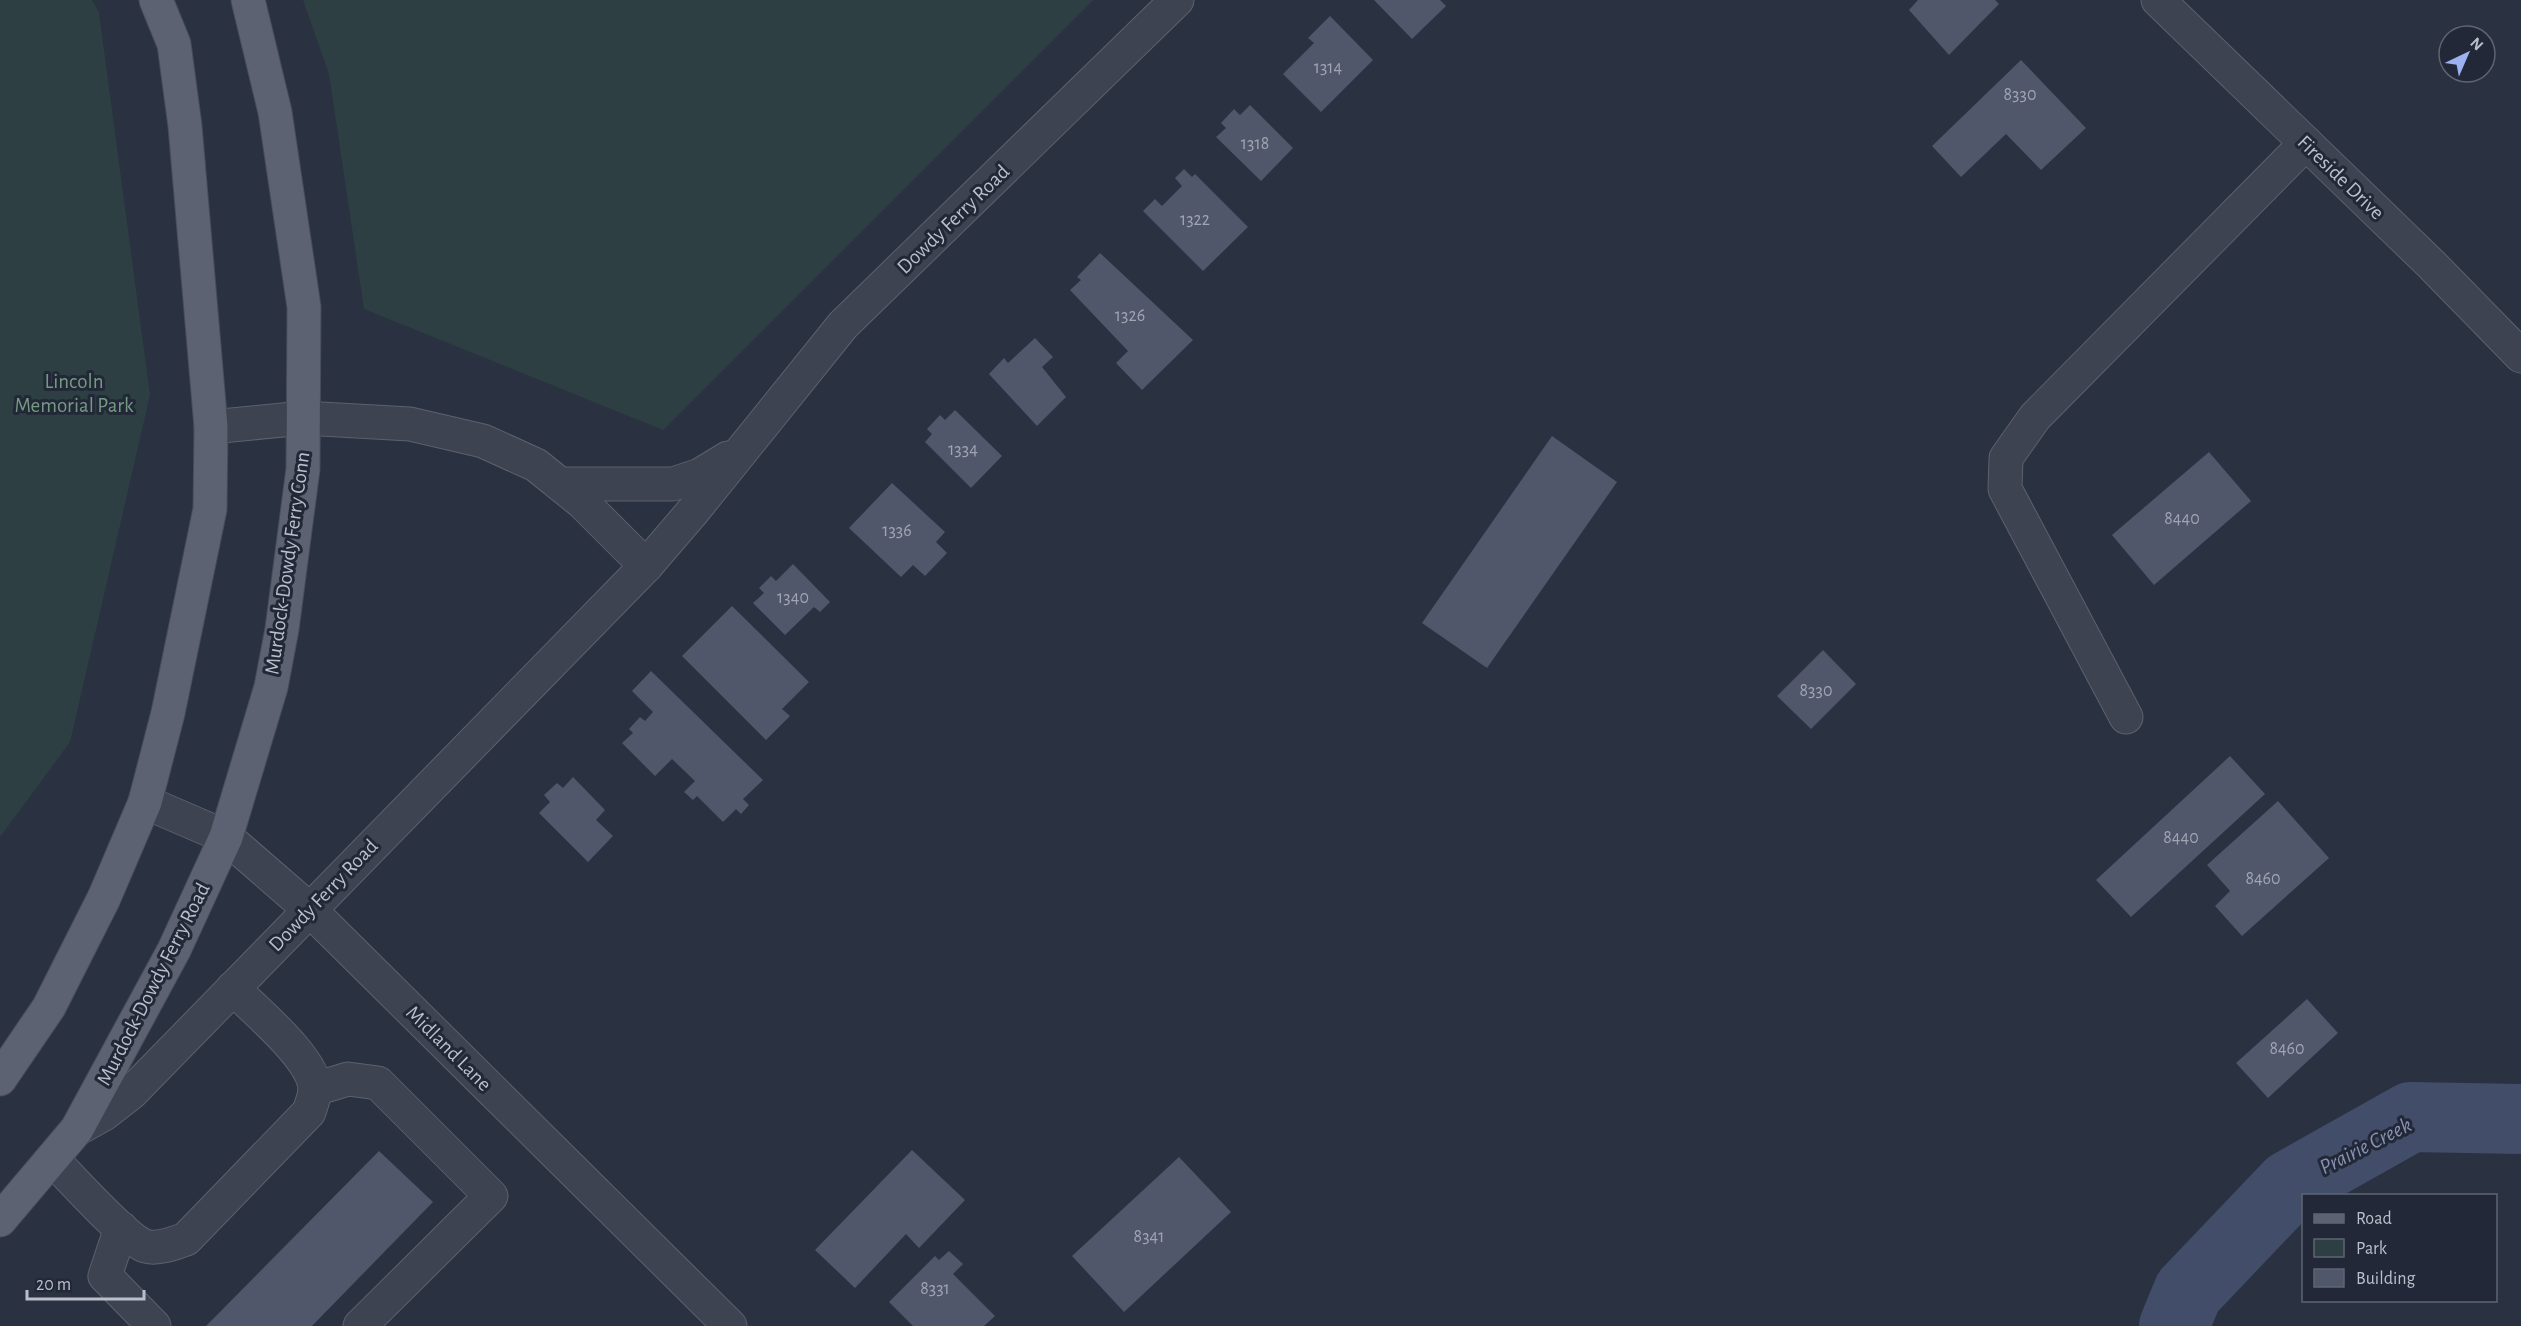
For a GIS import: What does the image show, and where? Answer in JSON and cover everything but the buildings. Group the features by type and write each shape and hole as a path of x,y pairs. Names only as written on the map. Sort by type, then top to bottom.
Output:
{"main road":[{"path":"0,1079 49,1007 104,898 145,802 168,713 210,509 212,427 204,317 183,114 174,44 156,0"},
{"name":"Murdock-Dowdy Ferry Conn","path":"226,837 271,687 282,629 303,469 304,307 275,112 248,0"},
{"name":"Murdock-Dowdy Ferry Road","path":"77,1129 174,950 226,837"},
{"name":"Dowdy Ferry Road","path":"0,1220 77,1129"}],"street":[{"name":"Dowdy Ferry Road","path":"77,1129 104,1114 131,1093 646,566 843,325 1177,0"},
{"name":"Fireside Drive","path":"2158,0 2521,356"},
{"path":"2126,717 2005,489 2006,458 2035,417 2306,143"},
{"path":"212,427 303,418 410,424 483,441 536,465 561,484 646,566"},
{"name":"Dowdy Ferry Road","path":"561,484 673,484 700,475 743,450"},
{"name":"Midland Lane","path":"145,802 226,837 309,909 730,1326"},
{"path":"52,1159 121,1228 145,1246 169,1245 186,1239 309,1112 315,1089 309,1070 296,1052 233,988"},
{"path":"315,1089 348,1079 378,1083 491,1196 360,1326"},
{"path":"121,1228 105,1276 154,1326"}],"green space":[{"name":"Lincoln Memorial Park","path":"0,0 92,0 99,13 150,395 70,742 0,837"},
{"path":"303,0 1093,0 663,430 364,309 329,74"}],"waterway":[{"name":"Prairie Creek","path":"2174,1326 2188,1292 2290,1185 2411,1117 2521,1119"}]}
